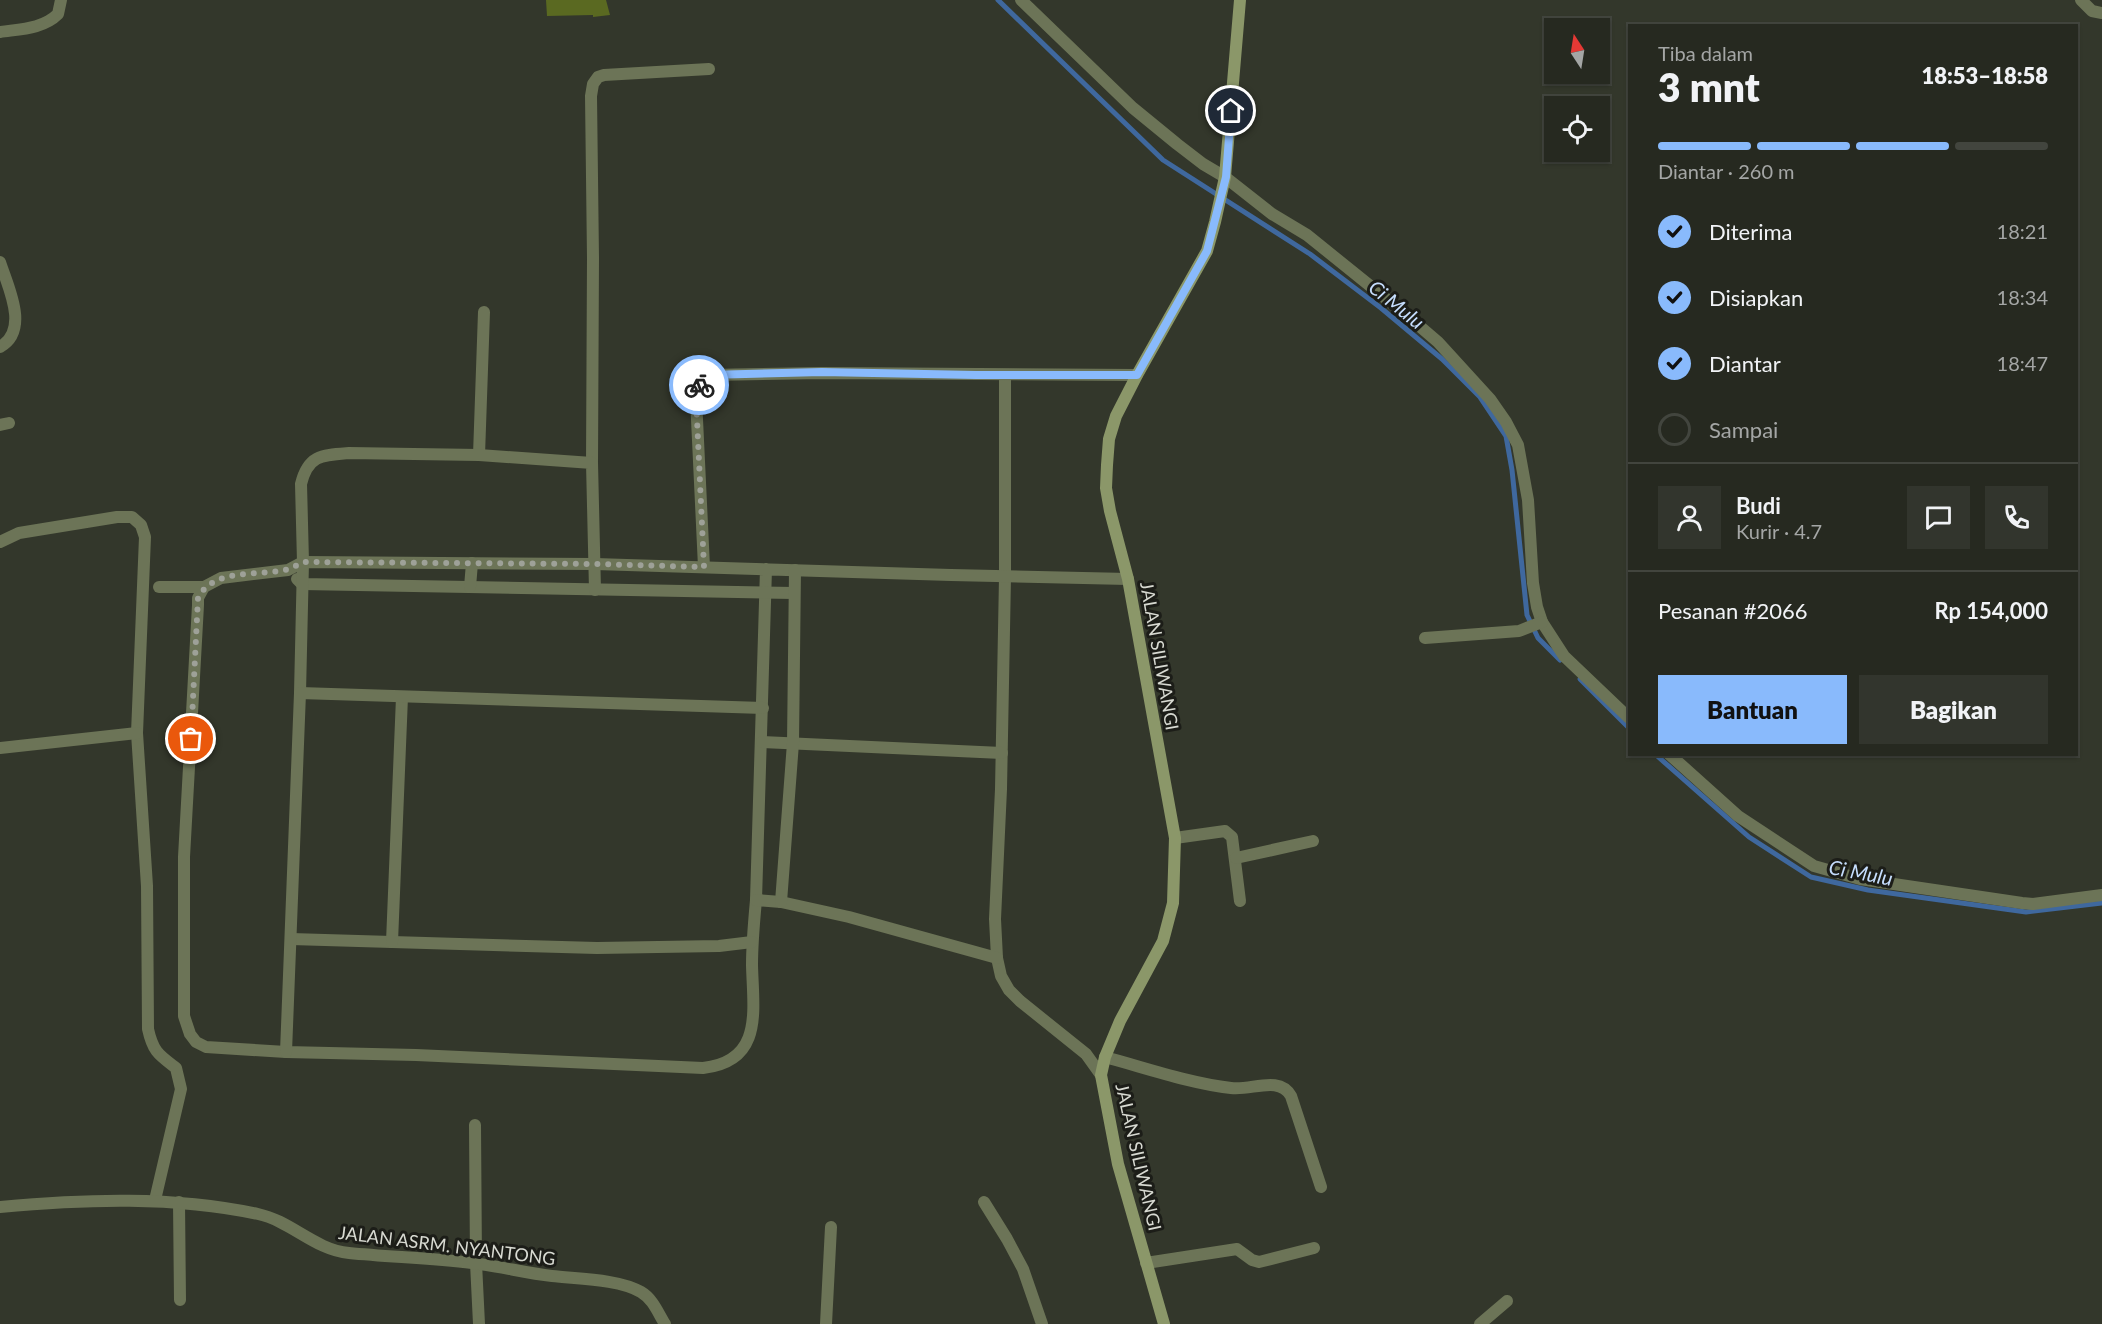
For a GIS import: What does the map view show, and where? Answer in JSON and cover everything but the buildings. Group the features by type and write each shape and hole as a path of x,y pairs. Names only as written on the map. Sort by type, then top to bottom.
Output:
{"street":[{"path":"0,32 48,22 58,14 61,0"},
{"path":"1021,0 1133,108 1203,164 1272,214 1320,245 1410,318 1438,342 1496,406 1518,444 1528,500 1533,584 1542,622 1564,656 1628,717"},
{"name":"JALAN SILIWANGI","path":"1164,1324 1118,1164 1101,1075 1105,1057 1120,1021 1163,941 1173,903 1175,837 1128,579 1110,511 1107,465 1109,439 1116,416 1207,251 1225,178 1240,0"},
{"path":"2081,0 2092,11 2102,13"},
{"path":"595,590 590,104 593,84 598,77 604,75 709,69"},
{"path":"0,262 16,324 10,339 0,347"},
{"path":"479,455 484,312"},
{"path":"704,567 696,398 698,385 708,375 822,372 1137,375"},
{"path":"1005,375 1005,578 1002,753 995,919 997,958 1001,976 1009,990 1086,1054 1101,1075"},
{"path":"286,1052 300,693 303,562 301,484 304,471 309,463 328,455 349,453 479,455 592,463"},
{"path":"0,542 19,533 117,517 132,517 141,525 145,537 138,733 147,886 148,1029 156,1053 176,1068 181,1089 155,1200"},
{"path":"159,587 204,587 221,578 288,570 303,562 595,564 1005,578 1128,579"},
{"path":"470,587 472,563"},
{"path":"204,587 198,598 184,857 184,1016 190,1034 196,1042 206,1047 286,1052 703,1068 718,1066 743,1048 750,1035 754,1015 752,942 756,900 762,742 766,569"},
{"path":"288,570 302,584 794,593"},
{"path":"781,902 793,743 795,570"},
{"path":"1425,638 1519,631 1542,622"},
{"path":"300,693 763,708"},
{"path":"392,942 402,697"},
{"path":"0,747 138,733"},
{"path":"762,742 1002,753"},
{"path":"1671,756 1738,816 1815,866 1860,879 2022,903 2033,904 2102,895"},
{"path":"1175,837 1225,831 1233,837 1240,901"},
{"path":"1236,858 1313,841"},
{"path":"756,900 781,902 849,917 997,958"},
{"path":"291,939 597,948 719,946 752,942"},
{"path":"1105,1057 1232,1088 1274,1085 1284,1088 1292,1096 1321,1187"},
{"path":"475,1125 479,1324"},
{"name":"JALAN ASRM. NYANTONG","path":"0,1207 56,1202 155,1200 260,1214 284,1223 323,1247 347,1253 476,1263 538,1274 623,1283 643,1292 657,1307 665,1324"},
{"path":"179,1202 180,1300"},
{"path":"984,1202 1023,1269 1042,1324"},
{"path":"826,1324 831,1227"},
{"path":"1146,1263 1237,1249 1252,1260 1259,1262 1314,1248"},
{"path":"1480,1324 1507,1301"}],"waterway":[{"name":"Ci Mulu","path":"998,0 1163,160 1310,254 1381,308 1442,359 1480,397 1506,436 1512,470 1527,615 1538,638 1560,660"},
{"name":"Ci Mulu","path":"1580,679 1628,727"},
{"name":"Ci Mulu","path":"1657,756 1749,837 1811,877 1868,890 2026,912 2102,903"}],"way so far":[{"path":"191,739 198,598 204,587 221,578 288,570 303,562 704,567 696,398 699,385"}],"route":[{"path":"699,385 708,375 822,372 1137,375 1207,251 1226,177 1231,111"}]}
